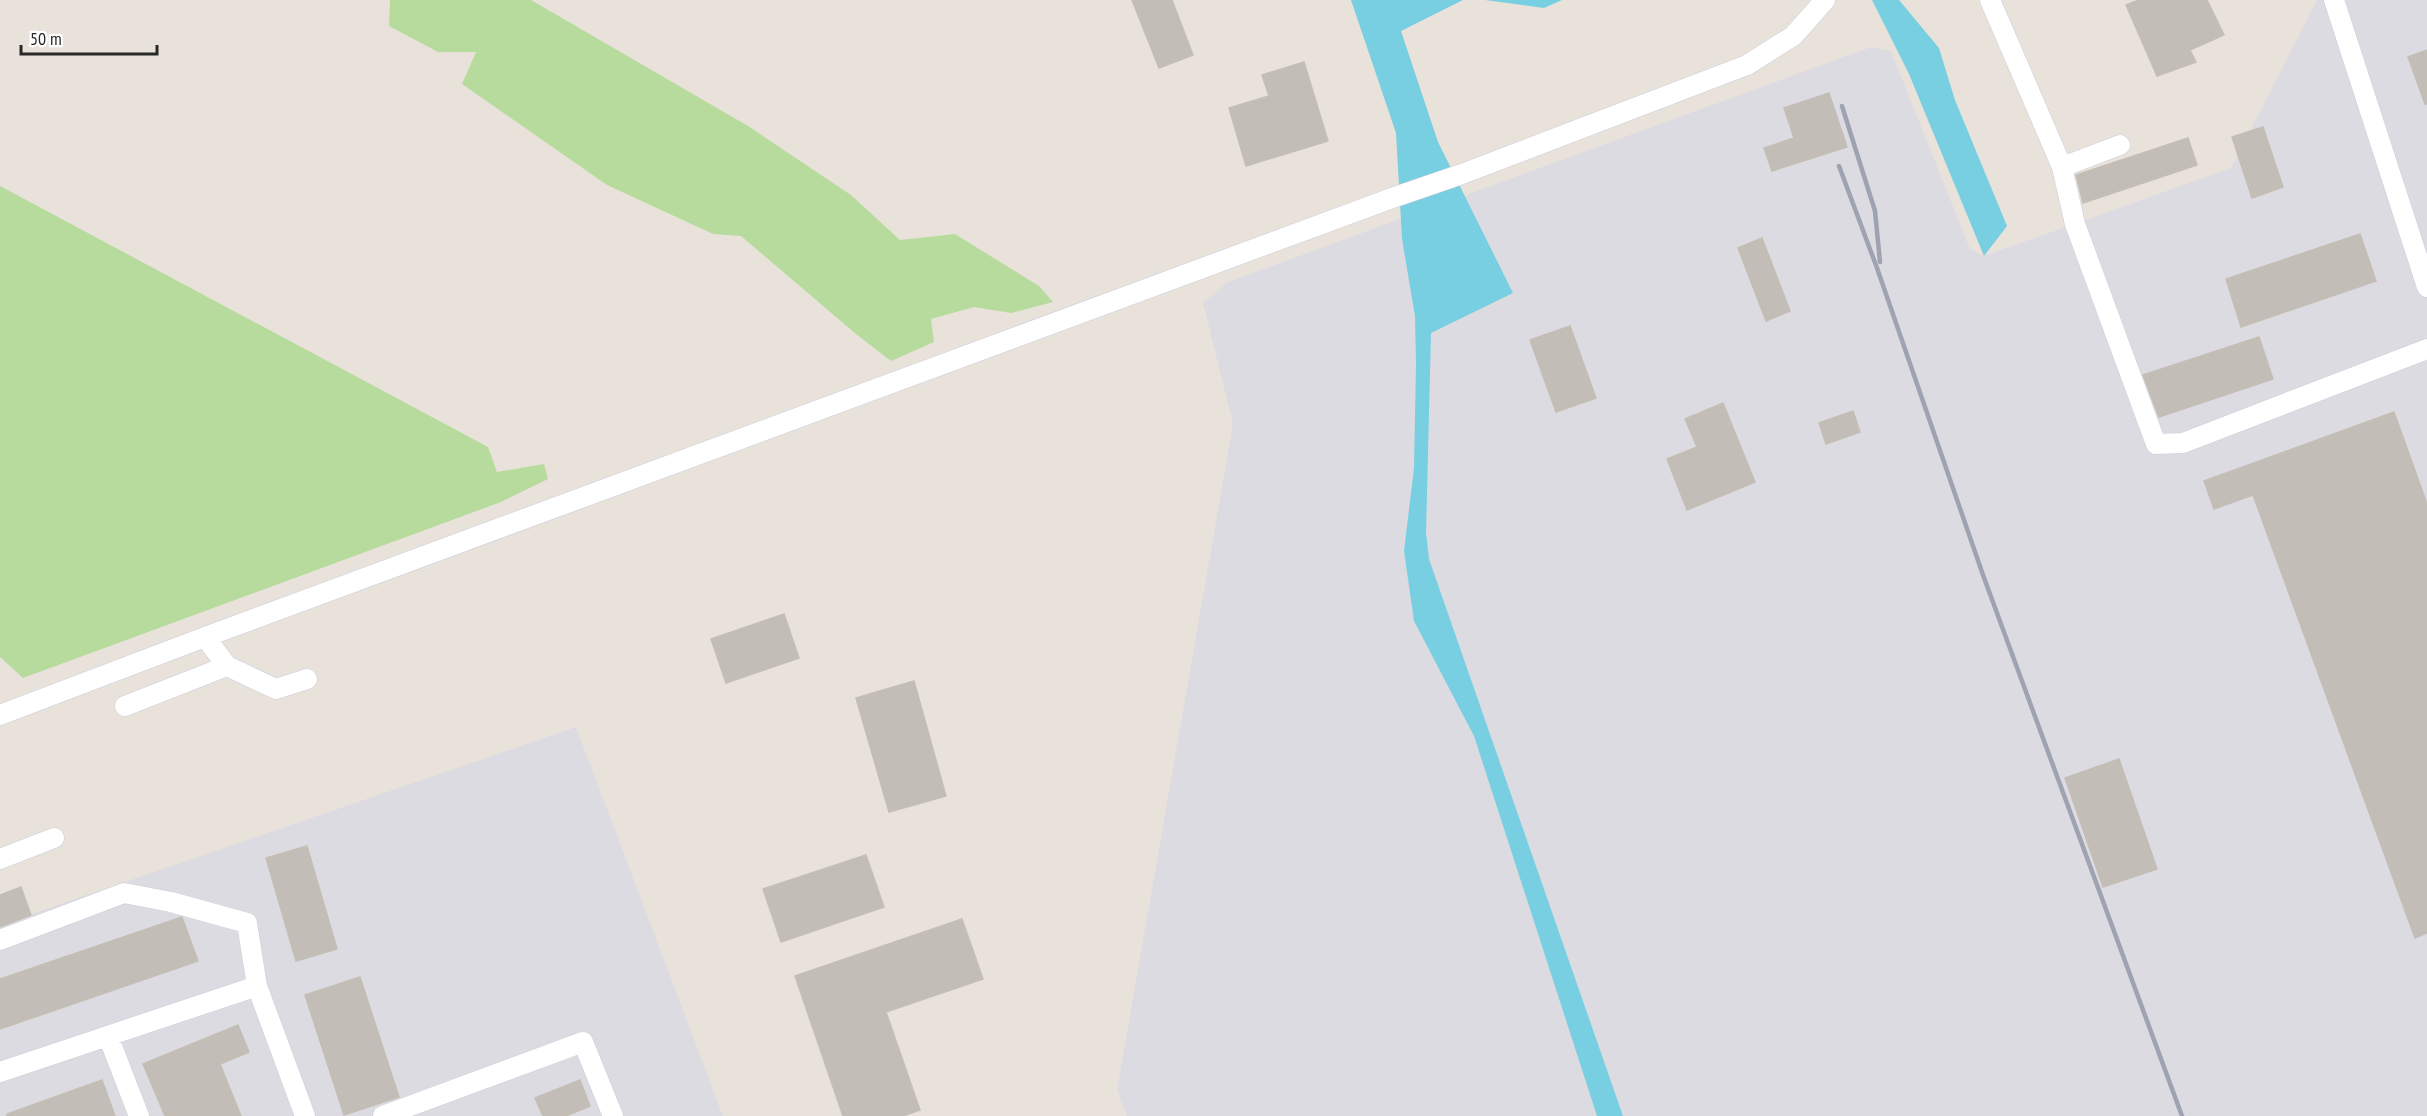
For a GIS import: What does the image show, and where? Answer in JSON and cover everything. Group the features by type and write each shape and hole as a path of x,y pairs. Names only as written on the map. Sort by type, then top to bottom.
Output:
{"street":[{"path":"0,715 205,637 1462,174 1747,65 1793,36 1825,0"},
{"path":"1990,0 2062,166 2075,224 2156,444 2183,443 2427,349"},
{"path":"2334,0 2427,287"},
{"path":"2062,166 2120,145"},
{"path":"205,637 227,666 276,689 307,679"},
{"path":"125,706 227,666"},
{"path":"0,859 54,838"},
{"path":"0,939 124,893 171,902 247,923 256,987 305,1116"},
{"path":"0,1072 256,987"},
{"path":"108,1036 139,1116"},
{"path":"383,1116 583,1042 613,1116"}],"shaded area":[{"path":"2317,0 2427,0 2427,1116 1127,1116 1117,1090 1233,424 1203,303 1228,282 1871,47 1891,51 1970,249 1984,256 2231,168"},
{"path":"576,727 723,1116 0,1116 0,925"}],"green space":[{"path":"390,0 531,0 748,126 851,195 900,240 955,234 1039,286 1053,302 1011,313 974,307 931,319 934,342 891,361 741,236 713,234 607,185 462,84 476,52 438,52 389,26"},
{"path":"0,186 488,447 497,472 544,464 548,479 501,502 23,678 0,657"}],"water":[{"path":"1351,0 1463,0 1401,31 1438,142 1513,293 1431,333 1426,533 1429,559 1623,1116 1597,1116 1474,736 1414,621 1404,551 1414,468 1415,316 1402,239 1396,133"},
{"path":"1485,0 1562,0 1544,8"},
{"path":"1872,0 1899,0 1939,48 1955,100 2007,226 1984,256 1909,74"}],"building":[{"path":"1132,0 1172,0 1193,55 1159,68"},
{"path":"2139,0 2207,0 2224,35 2190,50 2196,62 2157,76 2126,5"},
{"path":"2427,50 2427,104 2425,104 2408,57"},
{"path":"1304,62 1328,141 1246,166 1229,108 1269,96 1262,75"},
{"path":"1829,93 1847,147 1772,171 1764,148 1794,138 1784,108"},
{"path":"2263,127 2283,187 2252,198 2232,137"},
{"path":"2188,138 2197,165 2083,203 2076,175"},
{"path":"2360,234 2376,281 2241,327 2226,279"},
{"path":"1762,238 1790,311 1766,321 1738,248"},
{"path":"1570,326 1596,398 1556,412 1530,340"},
{"path":"2259,337 2273,379 2159,417 2143,375"},
{"path":"1723,403 1755,482 1687,510 1667,459 1697,447 1685,419"},
{"path":"1853,411 1860,432 1826,444 1819,423"},
{"path":"2394,412 2427,504 2427,933 2415,938 2253,495 2214,509 2204,481"},
{"path":"784,614 799,658 726,683 711,639"},
{"path":"914,681 946,796 889,812 856,698"},
{"path":"2119,759 2157,869 2103,887 2065,778"},
{"path":"307,846 337,949 296,961 266,858"},
{"path":"866,855 884,907 781,942 763,889"},
{"path":"21,887 31,915 0,927 0,895"},
{"path":"182,917 198,961 0,1029 0,979"},
{"path":"962,919 983,979 886,1012 920,1110 903,1116 843,1116 795,976"},
{"path":"360,977 399,1097 344,1115 305,995"},
{"path":"238,1025 249,1052 220,1064 241,1116 165,1116 143,1064"},
{"path":"102,1080 115,1116 7,1116 7,1114"},
{"path":"580,1080 590,1106 566,1116 543,1116 535,1098"}],"railway":[{"path":"1842,106 1875,211 1880,262"},
{"path":"1839,166 1877,268 1983,575 2182,1116"}]}
